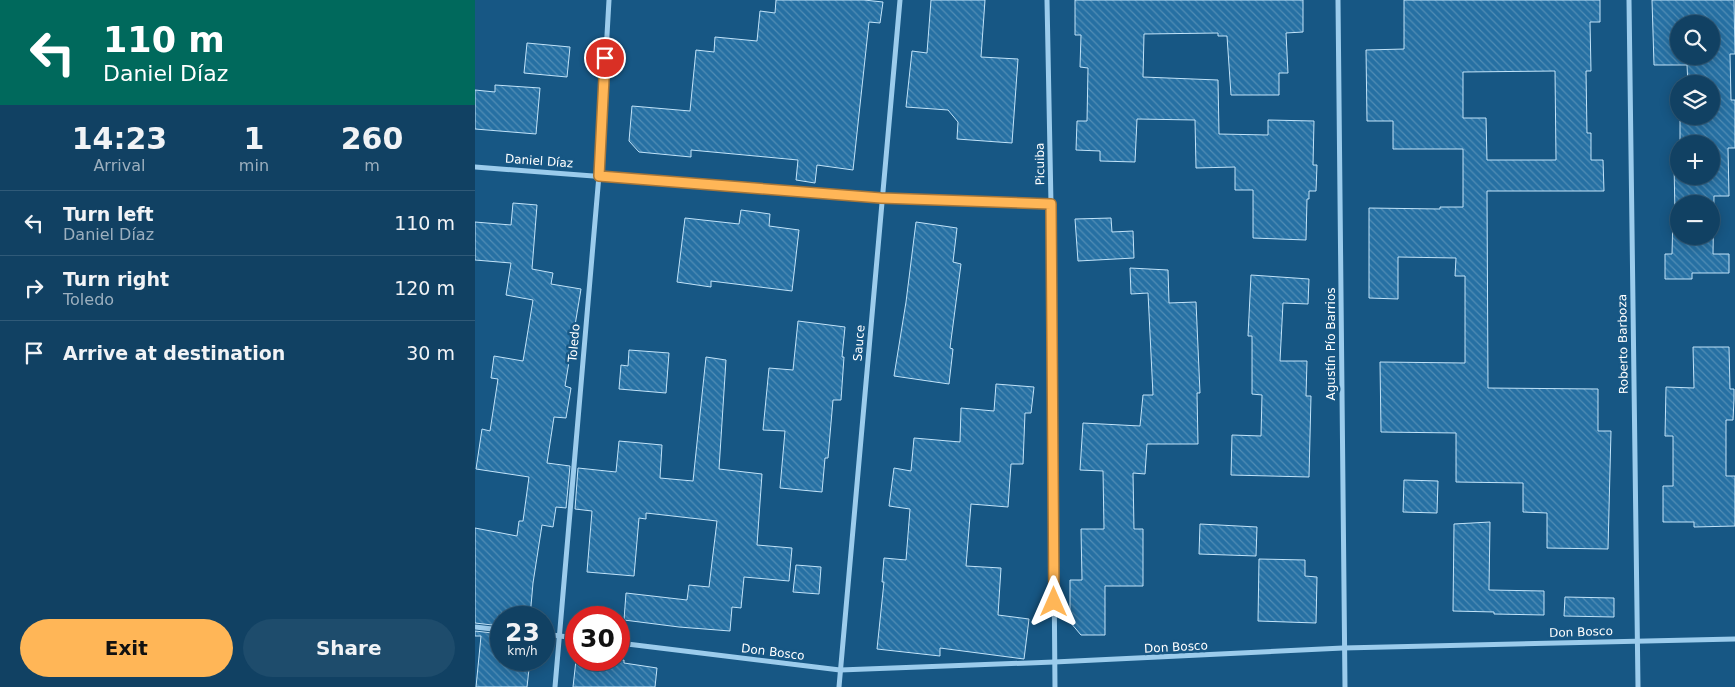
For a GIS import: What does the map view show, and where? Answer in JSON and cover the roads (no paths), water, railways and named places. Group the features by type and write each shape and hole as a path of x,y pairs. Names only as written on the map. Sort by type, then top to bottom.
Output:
{"street":[{"name":"Toledo","path":"555,687 599,176 609,0"},
{"name":"Sauce","path":"839,687 900,0"},
{"name":"Picuiba","path":"1047,0 1051,204 1055,687"},
{"name":"Agustín Pío Barrios","path":"1339,0 1343,648 1345,687"},
{"name":"Roberto Barboza","path":"1629,0 1638,687"},
{"name":"Daniel Díaz","path":"475,167 881,198 1051,204"},
{"path":"475,627 490,629"},
{"path":"555,635 565,637"},
{"name":"Don Bosco","path":"630,644 840,670 1343,648 1735,639"}]}
